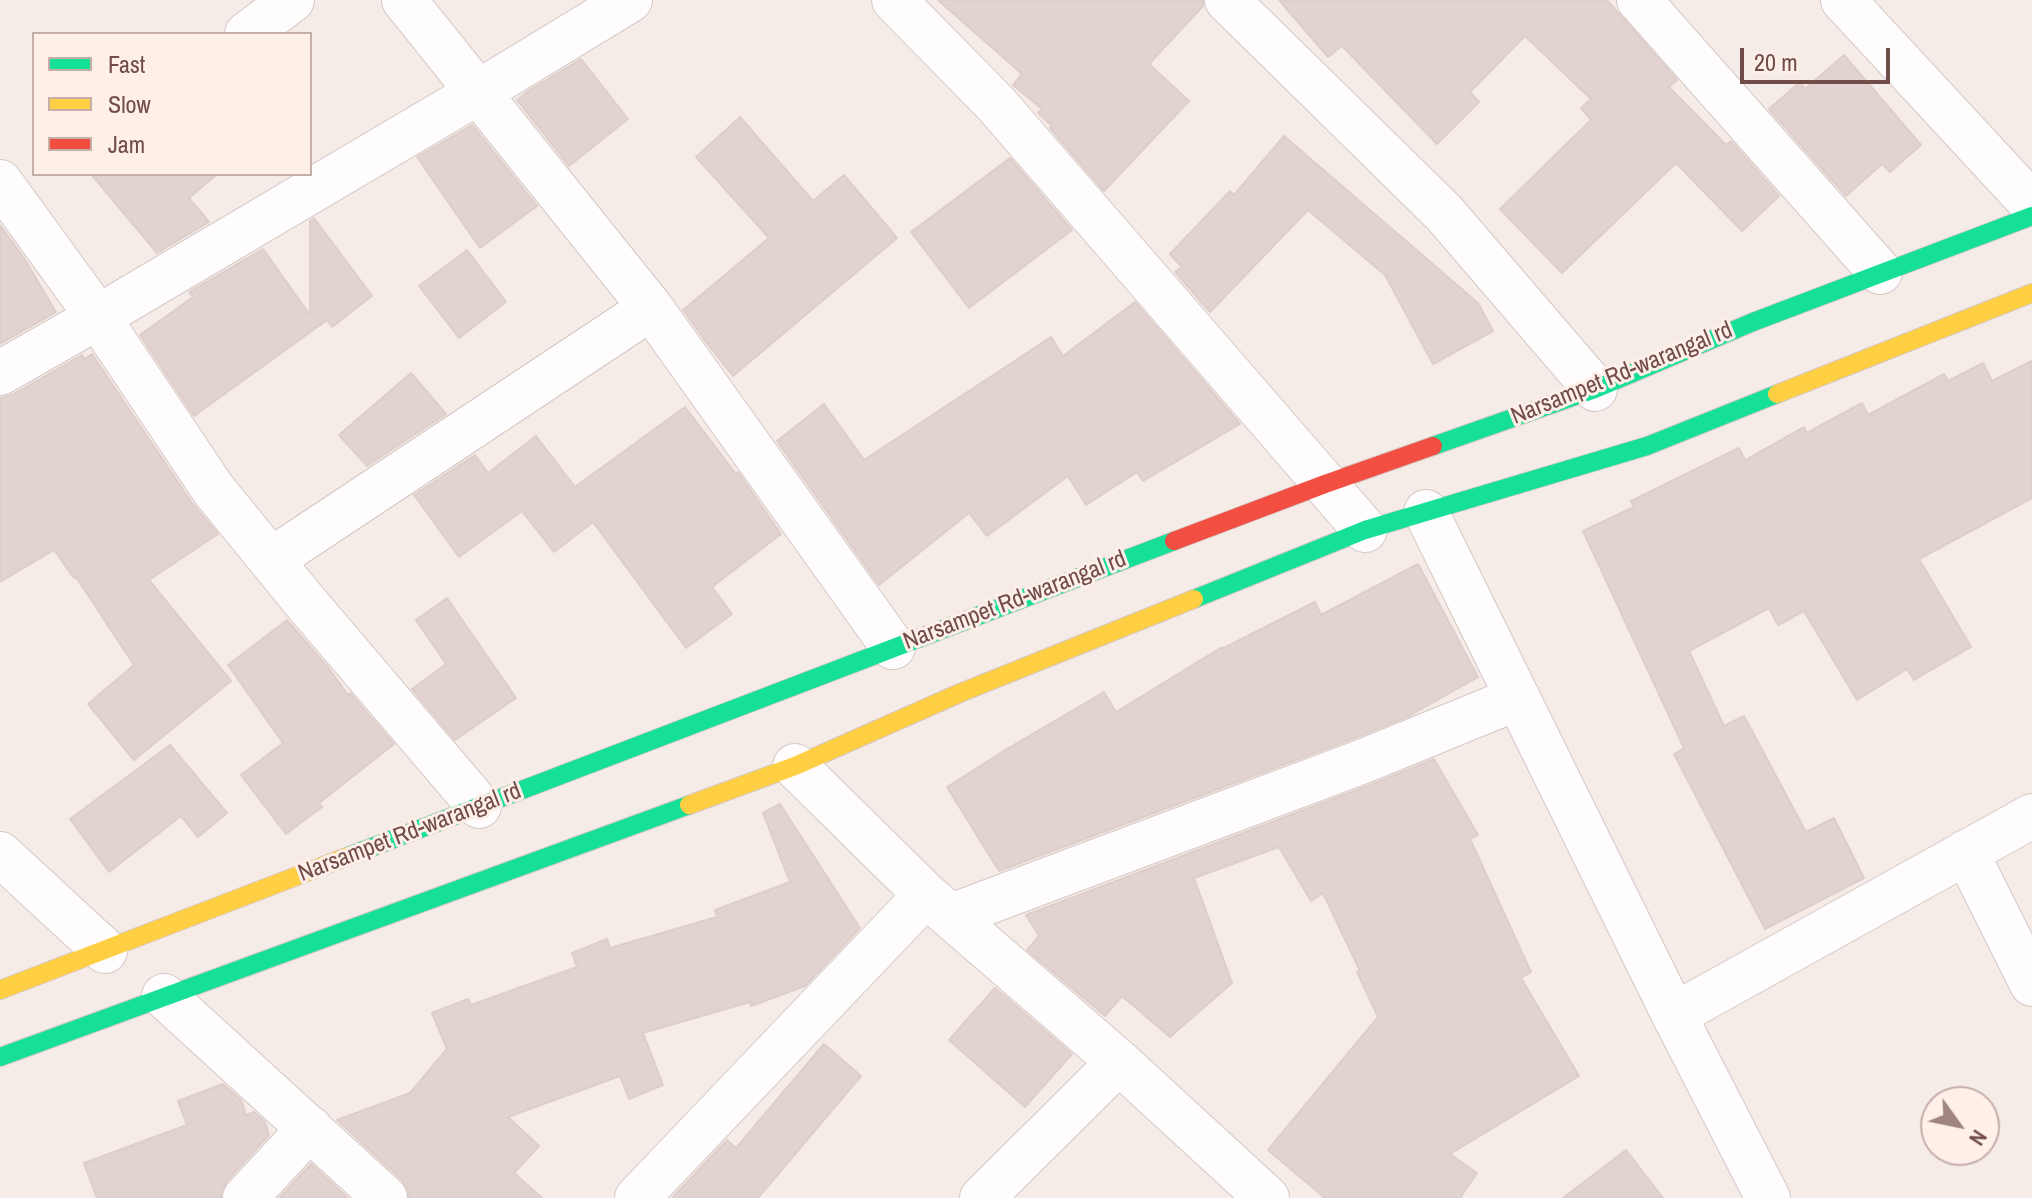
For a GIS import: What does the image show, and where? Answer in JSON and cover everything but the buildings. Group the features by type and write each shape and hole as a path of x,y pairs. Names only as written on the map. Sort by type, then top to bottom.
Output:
{"main road":[{"name":"Narsampet Rd-warangal rd","path":"0,990 1325,484 1595,389 1753,322 2032,216"},
{"path":"0,1057 795,766 960,693 1365,530 1647,446 2032,293"}],"street":[{"path":"250,32 292,0"},
{"path":"404,0 651,308 893,647"},
{"path":"0,373 630,0"},
{"path":"894,0 996,104 1365,530"},
{"path":"1227,0 1444,213 1595,389"},
{"path":"1639,0 1880,272"},
{"path":"1843,0 2032,204"},
{"path":"0,182 98,317 213,489 479,806"},
{"path":"271,560 651,308"},
{"path":"1426,512 1674,1015 1768,1198"},
{"path":"637,1198 938,906 1361,762 1518,698"},
{"path":"795,766 938,906 1119,1062 1251,1193"},
{"path":"1674,1015 2032,816"},
{"path":"1966,852 2032,984"},
{"path":"0,854 105,951"},
{"path":"164,996 385,1198"},
{"path":"982,1198 1119,1062"},
{"path":"245,1198 310,1128"}],"traffic: fast":[{"path":"1433,446 1595,389 1753,322 2032,216"},
{"path":"1194,599 1365,530 1647,446 1777,394"},
{"path":"349,856 1174,541"},
{"path":"0,1057 689,805"}],"traffic: slow":[{"path":"1777,394 2032,293"},
{"path":"689,805 795,766 960,693 1194,599"},
{"path":"0,990 349,856"}],"traffic: jam":[{"path":"1174,541 1433,446"}]}
